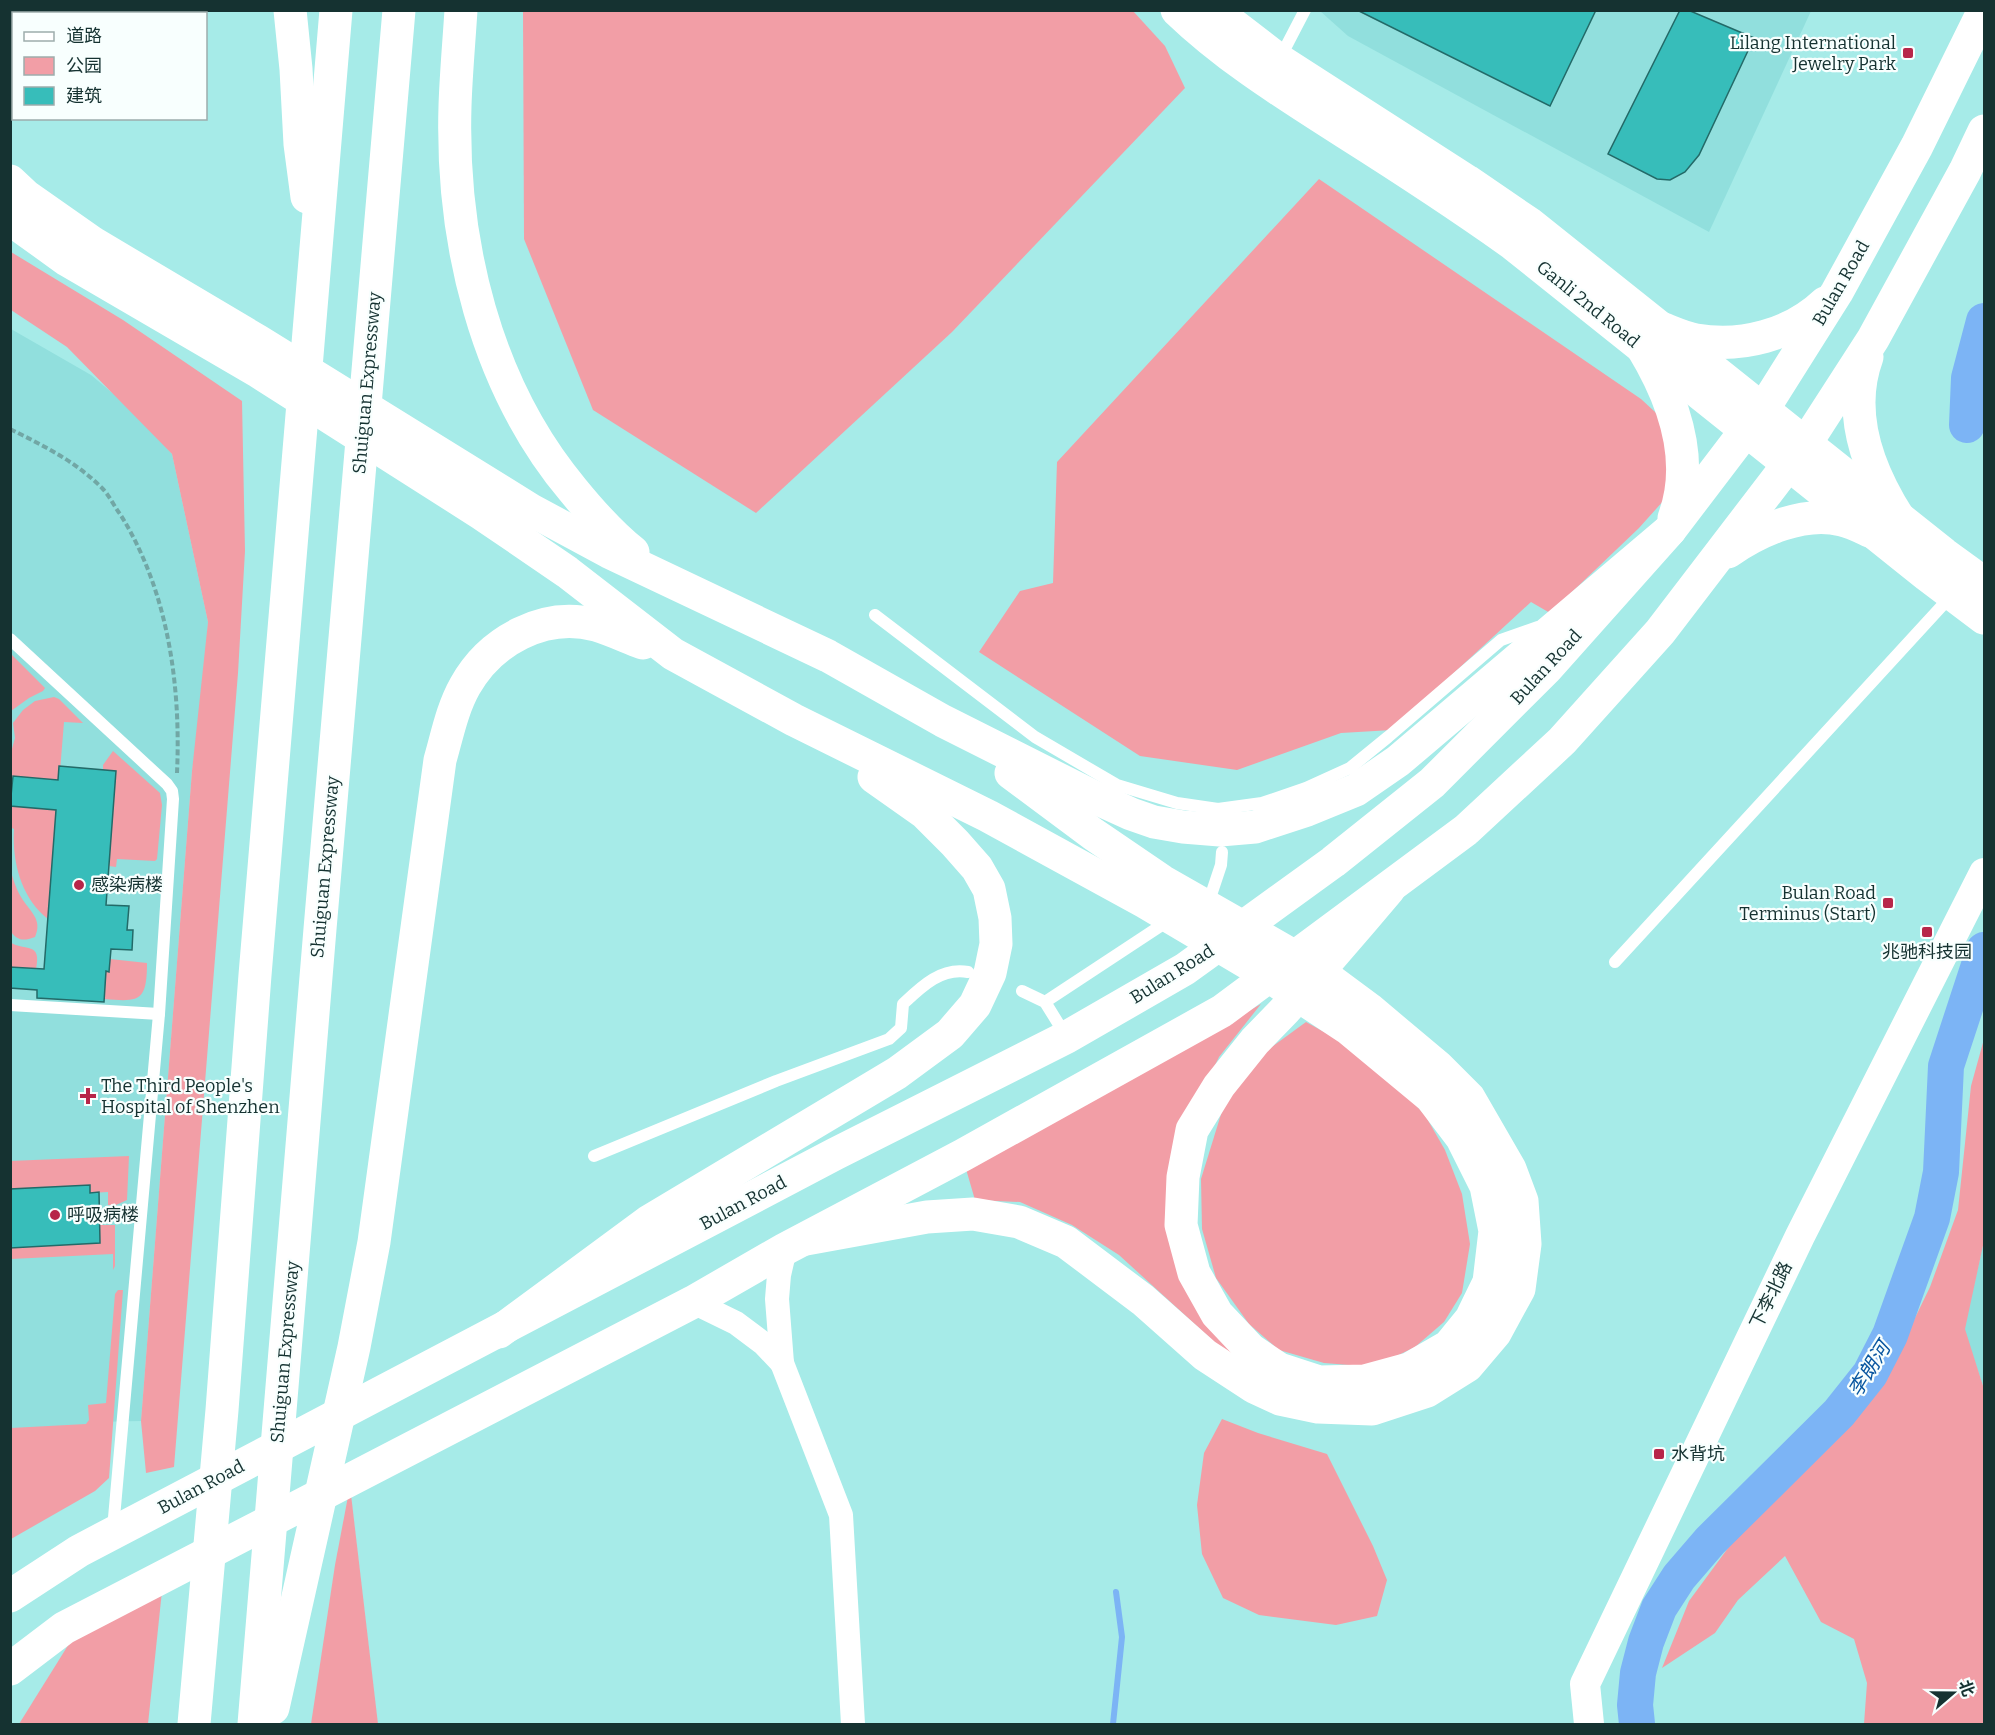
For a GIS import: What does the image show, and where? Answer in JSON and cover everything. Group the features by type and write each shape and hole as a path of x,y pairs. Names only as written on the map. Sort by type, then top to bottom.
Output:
{"main road":[{"path":"290,10 300,144 315,256"},
{"path":"194,1725 222,1410 255,975 336,10"},
{"name":"Shuiguan Expressway","path":"254,1725 399,10"},
{"path":"461,10 455,107 460,210 477,302 494,352 533,436 560,474 620,542 689,590"},
{"name":"Ganli 2nd Road","path":"1177,10 1202,34 1257,76 1452,201 1651,338 1886,526 1952,594 1984,618"},
{"name":"Ganli 2nd Road","path":"1214,10 1280,60 1467,180 1530,224 1651,338"},
{"name":"Bulan Road","path":"10,1596 79,1551 835,1154 1067,1037 1185,969 1333,862 1432,783 1547,668 1670,530 1754,420 1837,292 1917,146 1984,10"},
{"path":"10,1669 64,1628 693,1302 1222,1011 1466,830 1562,741 1660,632 1796,454 1873,339 1965,171 1984,131"},
{"path":"10,181 32,201 93,243 258,340 531,510 609,552 828,656 943,721 1098,799 1154,822 1220,830 1255,827 1307,810 1346,794 1398,761 1670,530 1681,501 1683,469 1680,435 1671,402 1658,373 1651,338 1722,344 1753,340 1785,329 1814,313 1837,292"},
{"path":"10,219 67,260 259,372 482,514 567,572 673,654"},
{"path":"1714,562 1742,542 1797,520 1820,517 1886,526 1882,491 1869,459 1861,429 1859,402 1862,371 1873,339"},
{"name":"Ganli 2nd Road","path":"1886,526 1984,583"},
{"path":"269,1725 354,1347 374,1242 440,760 451,719 465,686 486,659 510,638 534,627 565,622 594,624 673,654 794,720 988,816 1154,891"},
{"path":"499,1332 648,1222 897,1073 950,1034 975,1005 990,973 996,944 995,918 989,889 977,868 925,813 794,720"},
{"path":"795,1244 927,1217 973,1214 1019,1222 1066,1242 1143,1300 1205,1355 1254,1387 1280,1399 1318,1407 1372,1409 1427,1391 1467,1366 1495,1334 1519,1289 1525,1244 1521,1201 1510,1169 1469,1098 1438,1067 1359,1019 1258,969 1154,891 1093,834 943,721"},
{"path":"1359,1019 1431,1097 1462,1138 1486,1186 1495,1231 1489,1282 1472,1319 1449,1346 1409,1369 1365,1381 1319,1382 1279,1369 1251,1350 1217,1314 1194,1273 1181,1225 1183,1177 1192,1130 1219,1086 1255,1041 1286,1009 1389,889"},
{"name":"Bulan Road","path":"10,1614 42,1574"}],"street":[{"name":"下李北路","path":"1589,1725 1585,1684 1800,1236 1984,873"},
{"path":"795,1244 779,1275 777,1299 782,1363 841,1515 854,1725"},
{"path":"693,1302 736,1323 764,1344 782,1363"}],"lane":[{"path":"1280,60 1305,10"},
{"path":"1615,962 1952,594"},
{"path":"875,615 1035,737 1117,785 1177,803 1218,812 1262,803 1306,788 1350,768 1501,640 1568,616"},
{"path":"10,639 172,791 174,813 159,1014 112,1534"},
{"path":"1045,1002 1212,892 1221,865 1222,852"},
{"path":"594,1156 776,1081 890,1039 901,1028 903,1004 926,984 947,972 968,972"},
{"path":"1022,991 1045,1002 1067,1037"},
{"path":"10,1005 159,1014"}],"path":[{"path":"10,429 65,456 103,489 131,533 149,575 168,638 177,702 178,754 174,813"}],"shaded area":[{"path":"1320,11 1811,11 1709,232 1348,36"},
{"name":"The Third People's Hospital of Shenzhen","path":"11,329 91,375 129,407 172,454 208,622 203,697 192,771 141,1421 93,1422 11,1461"},
{"path":"1984,1241 1984,1389 1964,1329"}],"green space":[{"path":"523,11 1133,11 1165,46 1185,88 952,332 756,513 593,410 524,239"},
{"path":"1319,179 1641,399 1667,423 1677,453 1665,499 1639,528 1550,613 1531,602 1392,730 1341,733 1237,770 1140,756 979,652 1020,591 1053,583 1057,462"},
{"path":"11,252 123,320 242,401 245,551 238,673 174,1467 146,1473 141,1421 192,771 208,622 172,454 67,347 11,310"},
{"path":"11,654 45,688 11,711 12,668"},
{"path":"54,697 59,699 83,723 64,722 48,919 31,901 17,866 14,829 10,827 10,756 15,738 13,723 23,710 35,701"},
{"path":"113,751 160,793 162,805 155,861 117,859 116,867 109,866 116,771 103,770 103,765"},
{"path":"10,869 19,894 36,920 35,937 22,939 11,932"},
{"path":"10,942 31,949 37,954 36,969 11,967"},
{"path":"110,959 147,963 145,986 139,997 125,1000 104,999 106,971 109,971"},
{"path":"1261,1004 1219,1057 1191,1115 1173,1238 1255,1370 1233,1359 1119,1255 1072,1225 1020,1202 975,1200 966,1169"},
{"path":"1306,1022 1344,1043 1392,1080 1425,1115 1445,1150 1462,1194 1470,1244 1462,1293 1444,1322 1415,1347 1374,1367 1324,1363 1279,1350 1249,1324 1216,1278 1202,1229 1201,1179 1222,1111 1250,1063"},
{"path":"1984,1039 1984,1241 1965,1329 1984,1389 1984,1724 1864,1724 1867,1683 1854,1639 1821,1622 1785,1556 1738,1600 1715,1633 1662,1668 1689,1601 1731,1544 1880,1390 1930,1287 1958,1210 1971,1086"},
{"path":"129,1156 127,1200 116,1205 108,1205 108,1192 90,1193 89,1185 11,1189 10,1161"},
{"path":"100,1225 115,1225 115,1266 113,1270 113,1254 11,1259 11,1248 100,1243"},
{"path":"118,1290 123,1290 109,1478 95,1491 11,1539 11,1428 86,1424 89,1420 88,1405 106,1403 115,1294"},
{"path":"1222,1419 1258,1433 1327,1454 1373,1546 1387,1580 1377,1616 1336,1625 1259,1615 1223,1598 1202,1554 1197,1505 1204,1453"},
{"path":"350,1486 378,1724 311,1724 335,1565"},
{"path":"162,1591 148,1724 19,1724 72,1639"}],"building":[{"path":"1357,10 1596,10 1550,106"},
{"path":"1680,10 1688,10 1754,38 1699,155 1685,172 1670,180 1657,179 1608,154"},
{"name":"感染病楼","path":"59,766 116,771 106,905 129,906 127,930 133,930 132,950 111,949 109,972 106,971 104,1002 37,998 37,990 10,988 10,967 44,969 56,810 10,806 13,776 58,780"},
{"name":"呼吸病楼","path":"90,1185 90,1193 99,1192 100,1243 10,1248 10,1189"}],"waterway":[{"name":"李朗河","path":"1967,425 1969,378 1984,321"},
{"name":"李朗河","path":"1637,1724 1635,1705 1638,1673 1646,1642 1659,1608 1679,1577 1710,1541 1839,1413 1870,1374 1890,1335 1932,1218 1941,1172 1946,1066 1984,950"},
{"path":"1113,1724 1122,1637 1116,1592"}],"place":[{"name":"Lilang International Jewelry Park","path":"1908,53"},
{"name":"感染病楼","path":"79,885"},
{"name":"Bulan Road Terminus (Start)","path":"1888,903"},
{"name":"兆驰科技园","path":"1927,932"},
{"name":"The Third People's Hospital of Shenzhen","path":"88,1096"},
{"name":"呼吸病楼","path":"55,1215"},
{"name":"水背坑","path":"1659,1454"}]}
